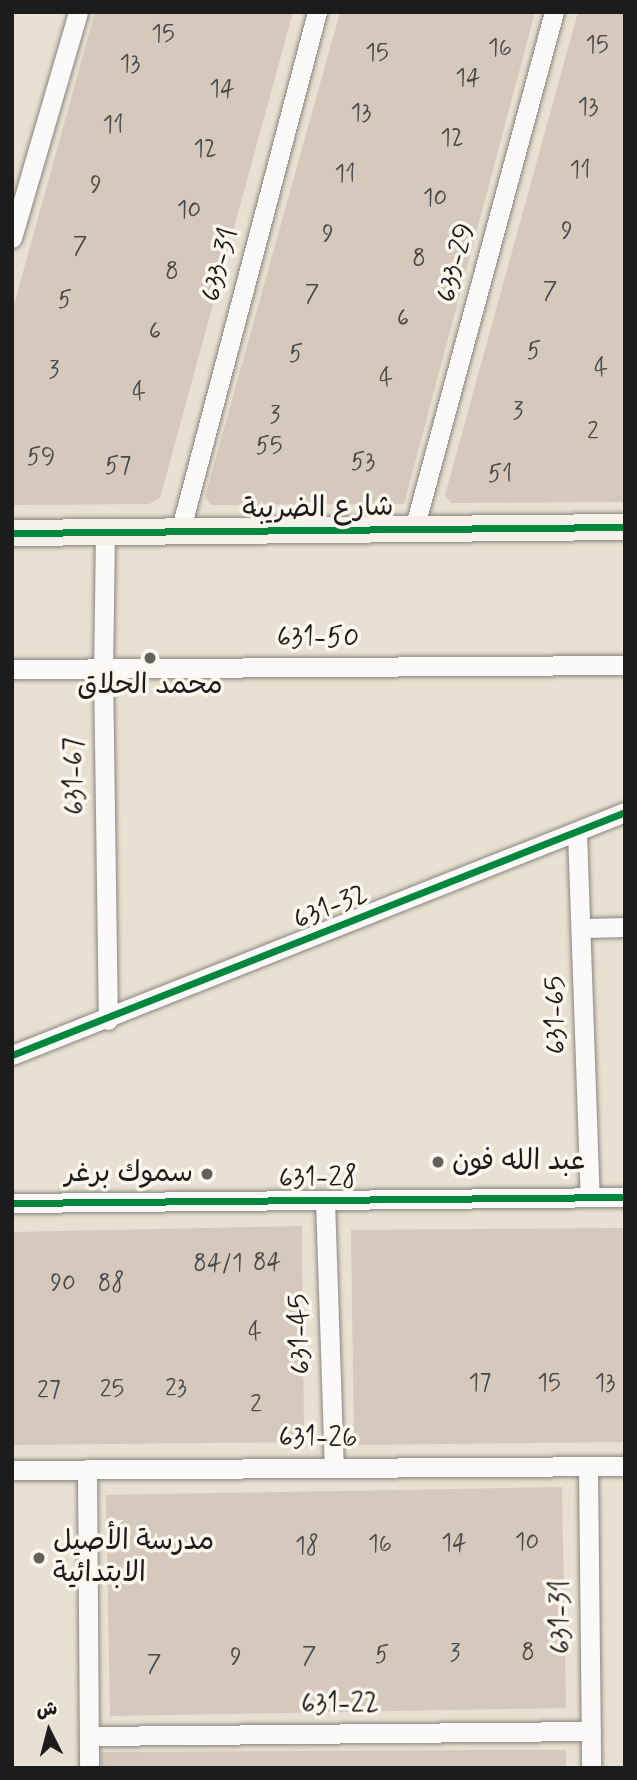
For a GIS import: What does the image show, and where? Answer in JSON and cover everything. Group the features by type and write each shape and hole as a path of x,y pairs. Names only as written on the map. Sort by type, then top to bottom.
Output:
{"street":[{"path":"12,238 78,12"},
{"name":"633-31","path":"180,532 317,12"},
{"name":"633-29","path":"414,529 554,12"},
{"name":"شارع الضريبة","path":"12,533 625,527"},
{"name":"631-67","path":"105,532 103,668 108,1020"},
{"name":"631-50","path":"12,669 625,665"},
{"name":"631-32","path":"12,1055 108,1020 625,812"},
{"name":"631-65","path":"577,832 583,928 590,1197"},
{"path":"583,928 625,928"},
{"name":"631-28","path":"12,1203 625,1197"},
{"name":"631-45","path":"325,1200 334,1467"},
{"name":"631-31","path":"588,1466 591,1768"},
{"name":"631-26","path":"12,1470 625,1466"},
{"path":"87,1469 89,1768"},
{"name":"631-22","path":"89,1735 591,1731"}],"building":[{"path":"95,12 293,12 160,498 149,504 12,505 12,312"},
{"path":"340,12 535,12 404,504 211,505 205,497"},
{"path":"578,12 625,12 625,502 451,503 445,495"},
{"path":"302,1226 304,1442 12,1445 12,1232"},
{"path":"625,1228 625,1442 354,1445 351,1230"},
{"path":"562,1487 566,1708 110,1716 106,1495"},
{"path":"566,1750 566,1768 101,1768 101,1752"}],"cycle path":[{"path":"12,533 625,527"},
{"path":"12,1055 625,812"},
{"path":"12,1203 625,1197"}],"place":[{"name":"محمد الحلاق","path":"150,658"},
{"name":"عبد الله فون","path":"438,1162"},
{"name":"سموك برغر","path":"207,1174"},
{"name":"مدرسة الأصيل الابتدائية","path":"39,1558"}]}
